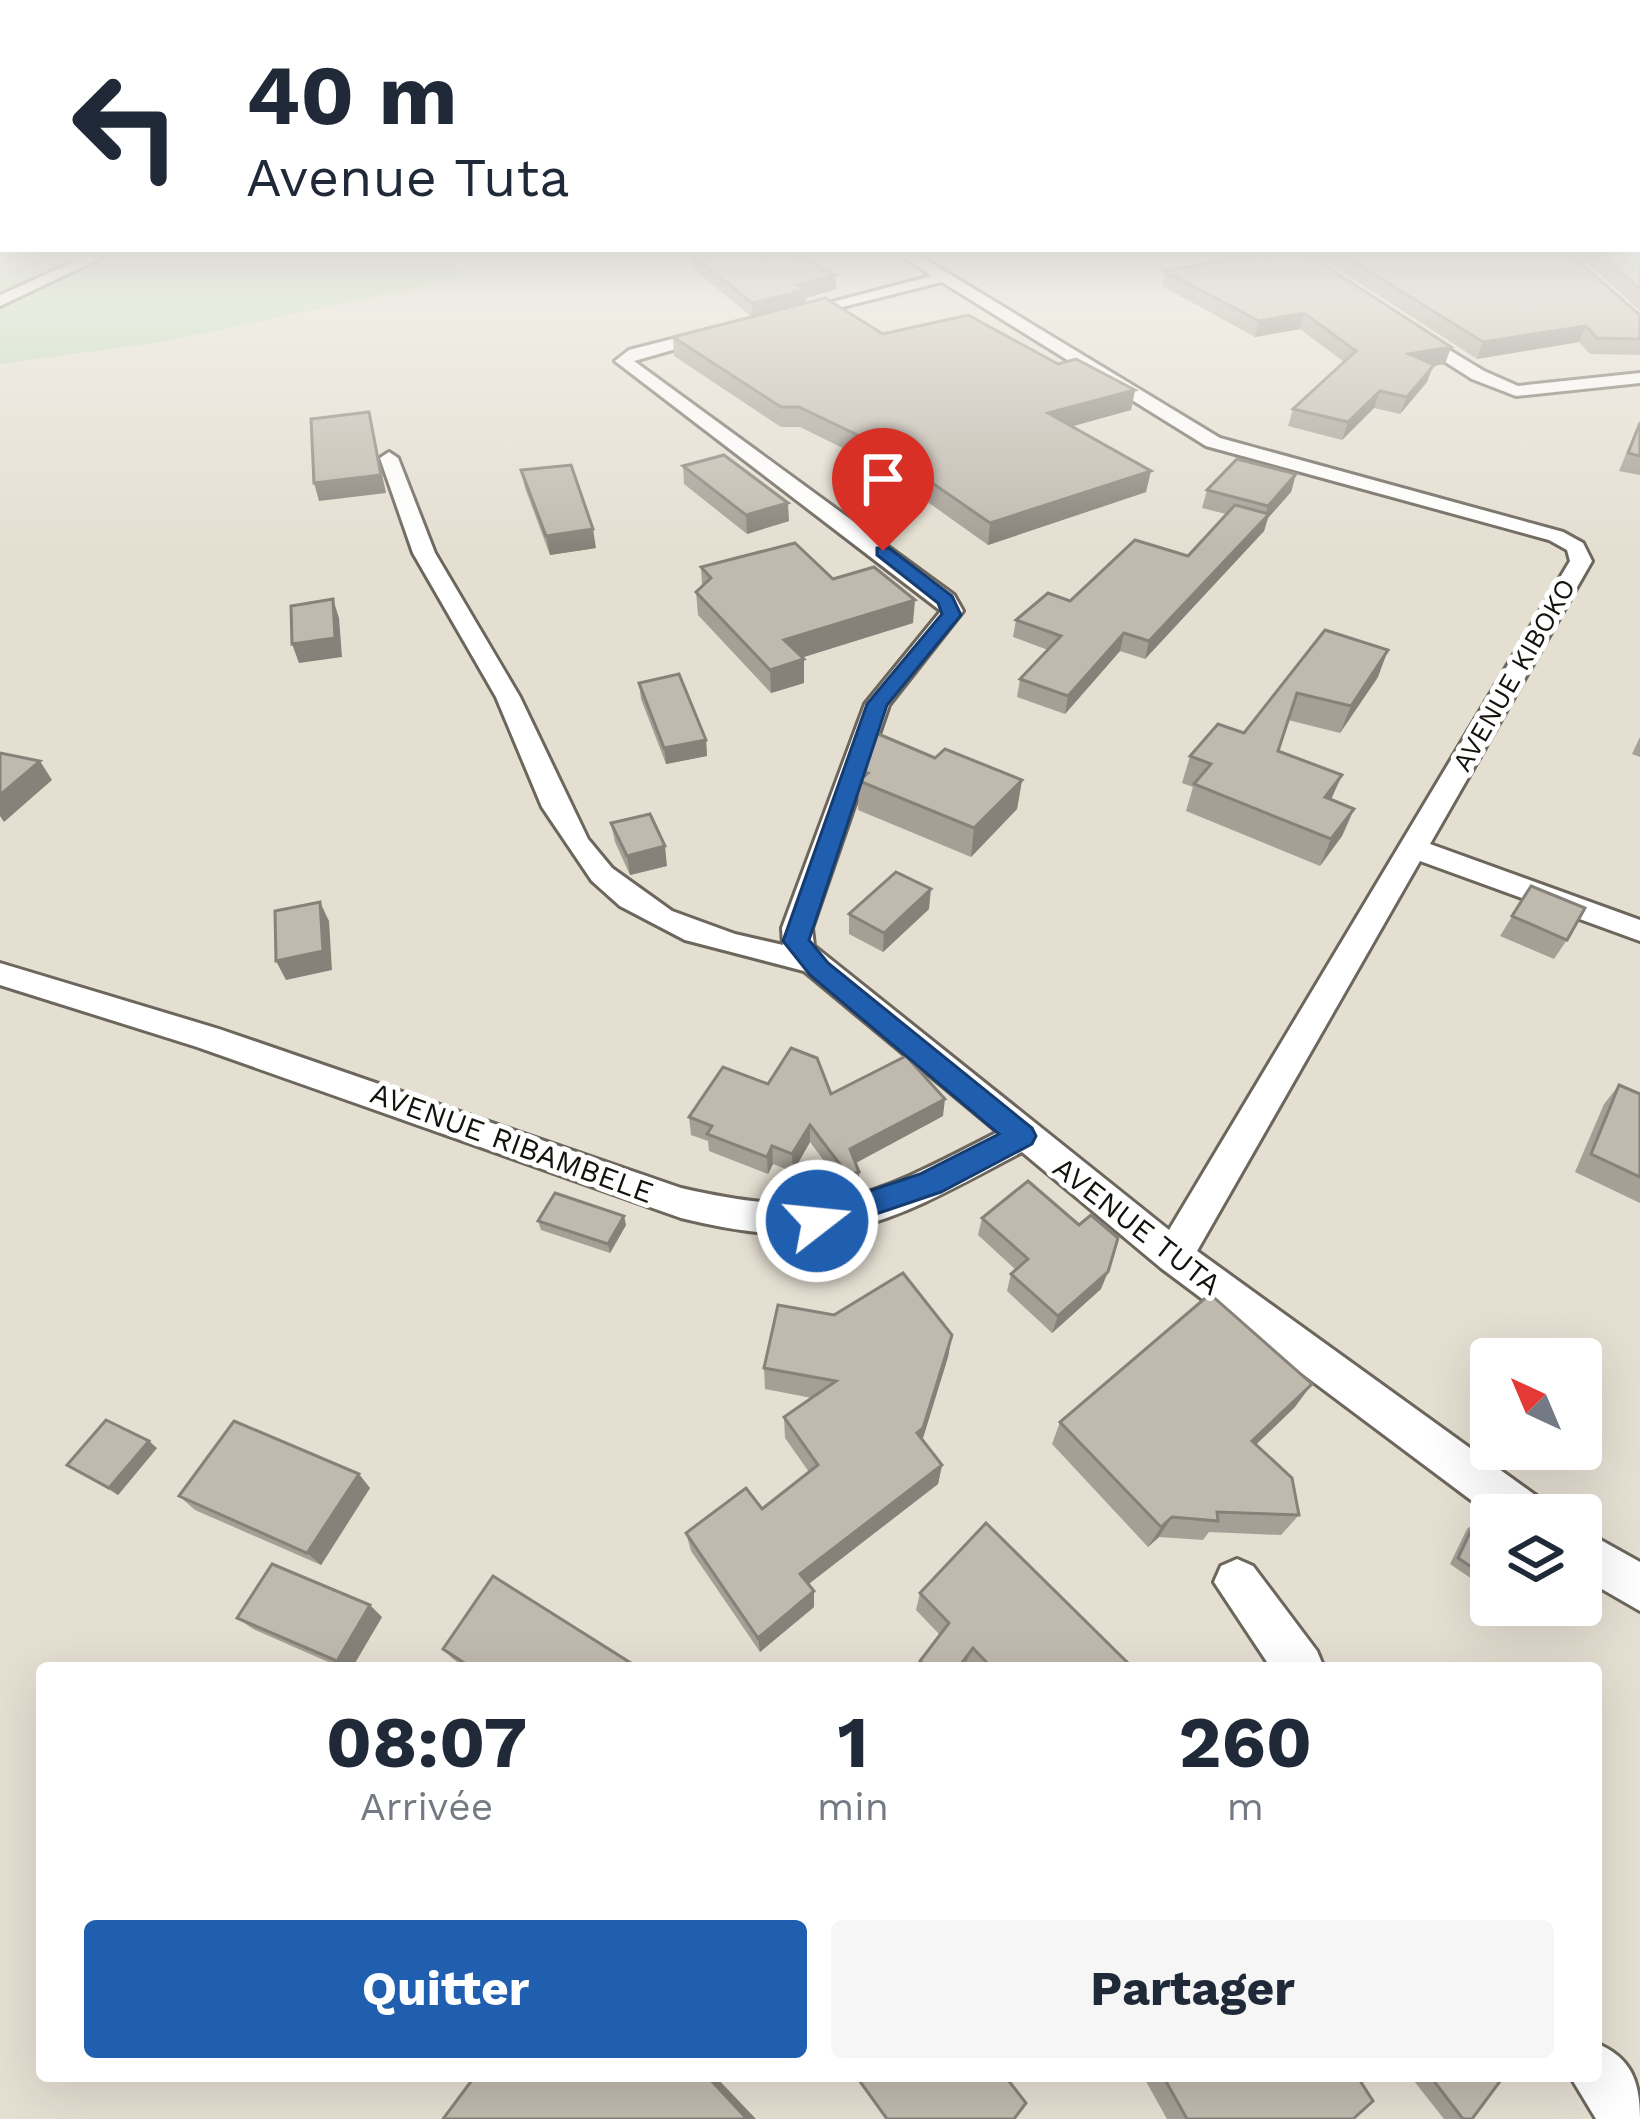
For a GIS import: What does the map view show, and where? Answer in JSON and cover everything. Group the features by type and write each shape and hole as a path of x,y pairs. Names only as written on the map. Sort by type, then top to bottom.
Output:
{"street":[{"path":"640,351 623,361 820,502 946,600 952,611 873,713 797,928 799,950 811,961"},
{"name":"AVENUE KIBOKO","path":"1064,351 1213,442 1545,532 1576,548 1581,560 1174,1256"},
{"path":"1440,351 1516,391 1640,378"},
{"path":"388,458 422,548 510,700 557,810 588,861 628,898 696,936 737,949 811,961"},
{"path":"1413,848 1640,931"},
{"name":"AVENUE TUTA","path":"811,961 1174,1256 1498,1494"},
{"name":"AVENUE RIBAMBELE","path":"0,974 253,1053 681,1203 740,1217 794,1223 850,1213 930,1183 1022,1136"},
{"path":"1602,1564 1640,1588"},
{"path":"1237,1582 1296,1662"},
{"path":"1602,2079 1631,2119"}],"green space":[{"path":"0,351 97,351 0,364"}],"building":[{"path":"694,351 1034,351 1058,364 1076,359 1135,390 1048,413 1151,471 990,523 902,462 900,448 866,439 799,407 781,407"},
{"path":"1356,351 1428,351 1409,354 1434,365 1407,397 1380,391 1348,422 1293,409"},
{"path":"369,412 381,475 314,483 311,419"},
{"path":"1640,423 1640,456 1628,453"},
{"path":"724,455 788,503 746,515 683,466"},
{"path":"1237,459 1296,474 1268,506 1207,490"},
{"path":"571,465 593,529 546,536 521,470"},
{"path":"1235,505 1269,514 1149,641 1124,633 1068,696 1020,679 1061,636 1016,620 1048,593 1070,601 1135,540 1188,556"},
{"path":"795,543 833,579 874,567 915,600 784,640 804,659 770,670 696,592 711,578 701,567"},
{"path":"333,599 335,638 292,644 291,606"},
{"path":"1325,630 1388,650 1351,706 1297,693 1278,751 1342,775 1325,797 1354,809 1331,839 1194,784 1211,764 1190,756 1218,724 1244,733"},
{"path":"679,674 706,740 664,748 639,683"},
{"path":"876,733 935,758 945,749 1022,780 974,828 859,781 868,773 862,771"},
{"path":"0,753 40,761 0,795"},
{"path":"650,814 665,846 627,856 611,823"},
{"path":"896,872 931,889 884,933 849,914"},
{"path":"1531,886 1585,908 1567,940 1512,916"},
{"path":"320,902 323,951 276,961 275,911"},
{"path":"791,1048 817,1058 831,1094 906,1056 945,1099 850,1149 859,1172 848,1175 810,1125 792,1154 772,1146 767,1157 707,1134 712,1126 689,1117 723,1067 768,1084"},
{"path":"1619,1085 1640,1094 1640,1177 1591,1154"},
{"path":"1028,1181 1079,1225 1091,1215 1118,1238 1108,1272 1058,1316 1011,1274 1028,1259 982,1218"},
{"path":"555,1193 624,1216 608,1244 538,1221"},
{"path":"903,1273 952,1335 923,1428 917,1433 942,1465 800,1574 814,1591 758,1638 686,1533 746,1488 762,1509 818,1465 784,1417 836,1381 764,1368 778,1305 834,1315"},
{"path":"1210,1294 1312,1384 1252,1441 1292,1478 1299,1515 1217,1512 1218,1521 1172,1517 1161,1527 1060,1422"},
{"path":"106,1420 149,1441 109,1488 67,1465"},
{"path":"234,1421 359,1474 307,1553 179,1496"},
{"path":"986,1523 1127,1662 986,1662 973,1648 962,1662 921,1662 949,1623 920,1593"},
{"path":"1470,1533 1470,1566 1458,1558"},
{"path":"272,1564 370,1605 337,1661 237,1618"},
{"path":"493,1576 629,1662 463,1662 443,1649"},
{"path":"471,2082 713,2082 747,2119 443,2119"},
{"path":"860,2082 1010,2082 1026,2103 1014,2119 887,2119"},
{"path":"1166,2082 1361,2082 1373,2101 1353,2119 1187,2119"},
{"path":"1435,2082 1500,2082 1472,2119 1463,2119"}],"route":[{"path":"817,1221 930,1183 1022,1136 819,969 796,941 877,704 952,615 946,600 883,551"}]}
